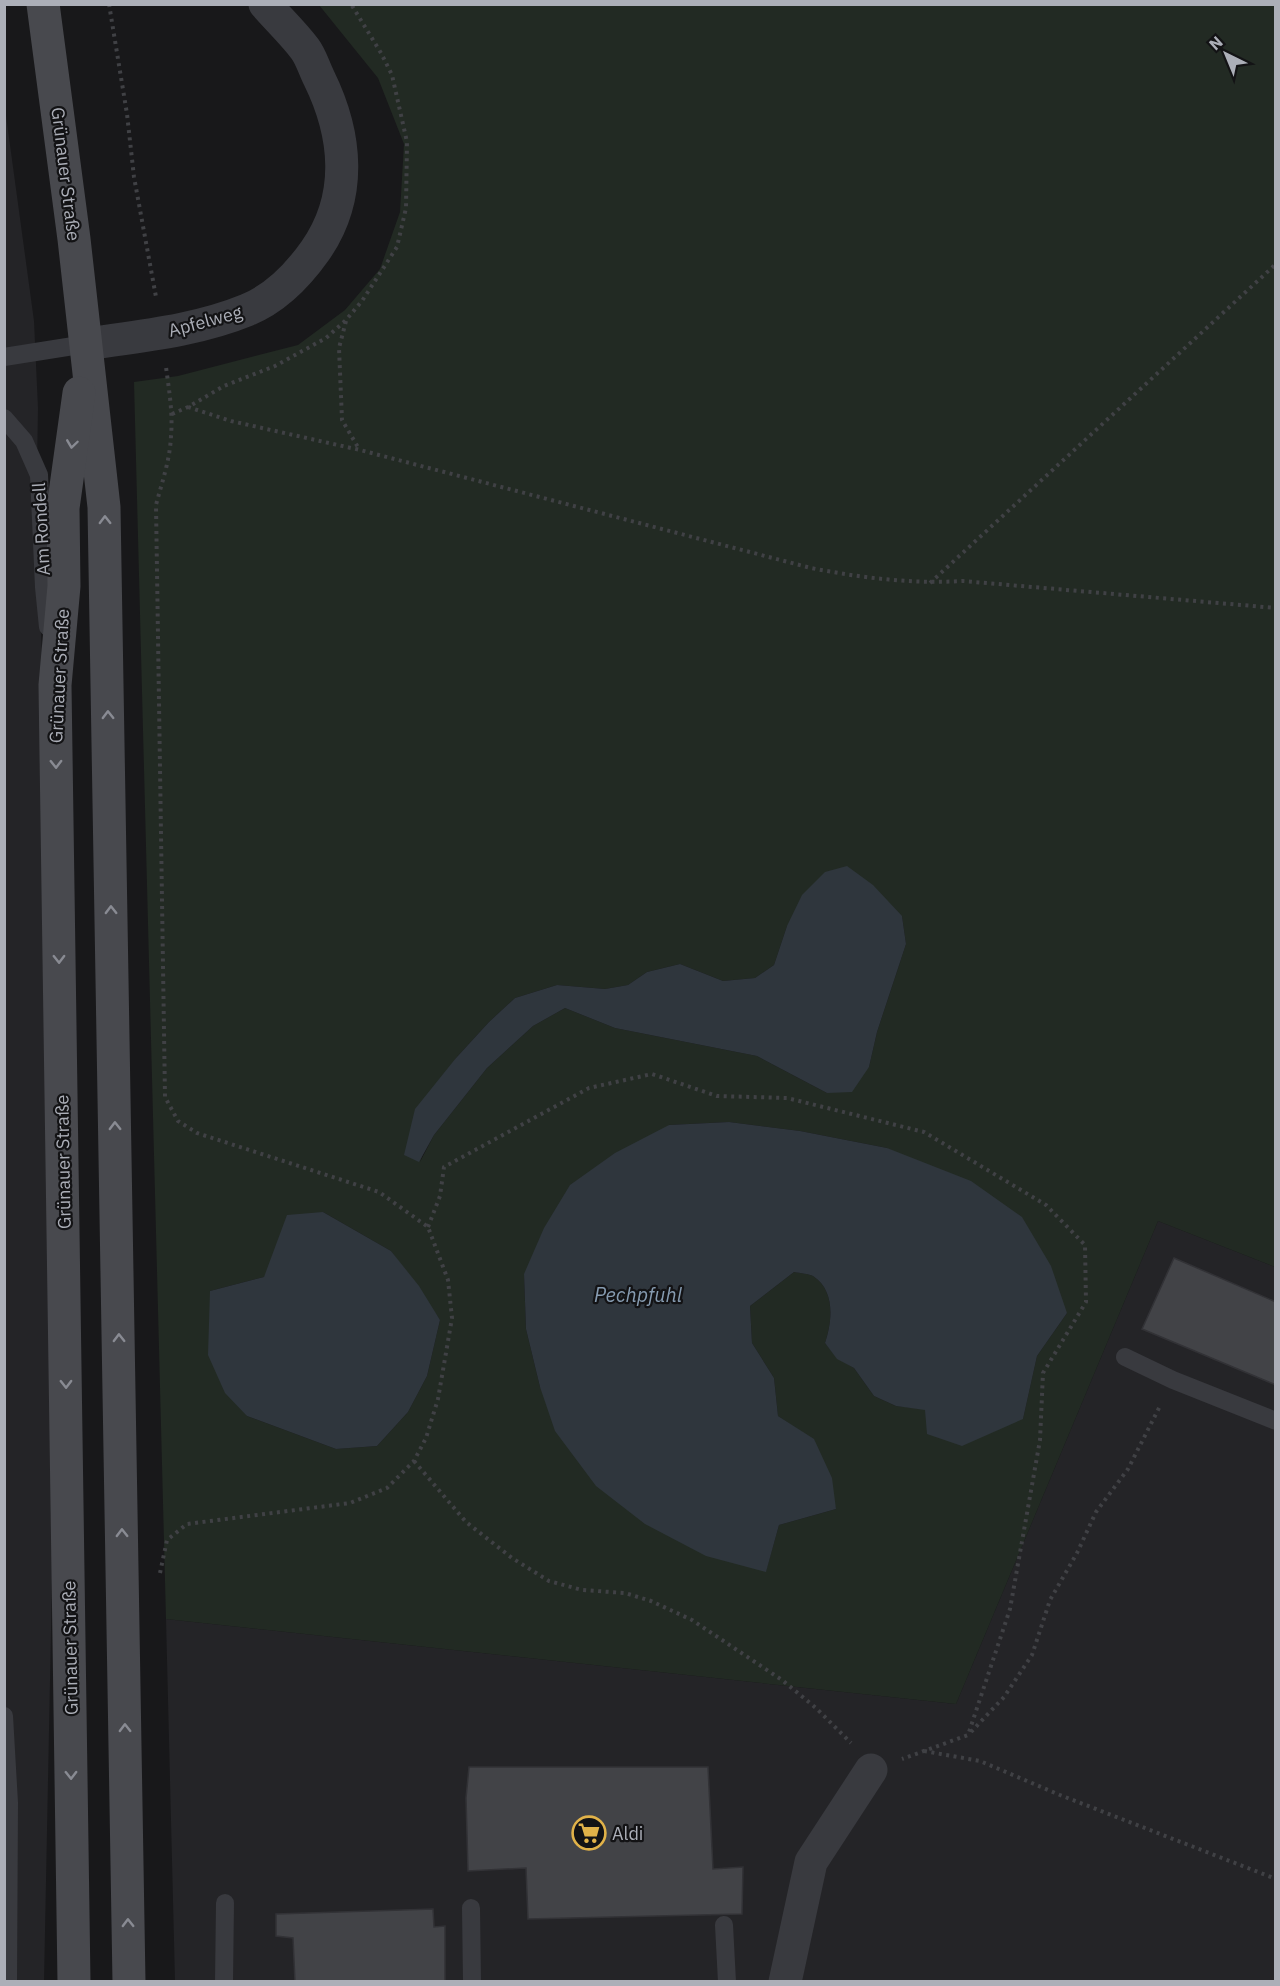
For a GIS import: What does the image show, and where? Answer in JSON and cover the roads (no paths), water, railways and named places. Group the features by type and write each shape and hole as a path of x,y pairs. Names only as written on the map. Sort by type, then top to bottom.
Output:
{"main road":[{"name":"Grünauer Straße","path":"43,4 74,239 104,507 129,1982"},
{"name":"Grünauer Straße","path":"74,1982 55,686 64,586 63,508 86,344"}],"street":[{"name":"Apfelweg","path":"86,344 195,327 248,310 280,290 306,264 324,238 336,209 341,183 342,158 339,132 331,103 306,50 265,4"},
{"path":"785,1982 811,1862 871,1770"}],"lane":[{"path":"4,357 86,344"},
{"name":"Am Rondell","path":"4,418 24,441 39,475 44,587 55,686"},
{"path":"1125,1357 1173,1380 1275,1421"},
{"path":"4,1716 9,1803 8,1982"},
{"path":"224,1982 225,1903"},
{"path":"471,1908 472,1982"},
{"path":"724,1925 726,1982"}],"water":[{"path":"847,866 873,885 902,916 906,944 877,1032 869,1067 852,1092 827,1093 757,1056 615,1028 565,1008 533,1026 487,1068 434,1135 419,1162 404,1155 415,1109 456,1058 515,998 557,985 605,989 628,985 647,972 680,964 723,981 755,978 774,965 787,926 802,895 825,872"},
{"name":"Pechpfuhl","path":"729,1122 800,1131 887,1148 971,1181 1022,1217 1051,1266 1067,1313 1037,1356 1023,1419 962,1446 927,1434 925,1410 896,1406 874,1396 854,1368 837,1359 825,1343 830,1317 829,1298 826,1290 813,1276 794,1272 750,1306 752,1343 774,1378 778,1416 814,1439 832,1478 836,1509 779,1525 766,1572 706,1556 645,1524 596,1486 555,1431 540,1387 526,1329 524,1274 544,1228 570,1185 615,1153 669,1125"},
{"path":"323,1212 391,1251 419,1286 440,1320 427,1376 408,1412 377,1446 336,1449 247,1416 225,1393 208,1355 210,1291 264,1277 287,1215"}],"place":[{"name":"Aldi","path":"589,1833"}]}
